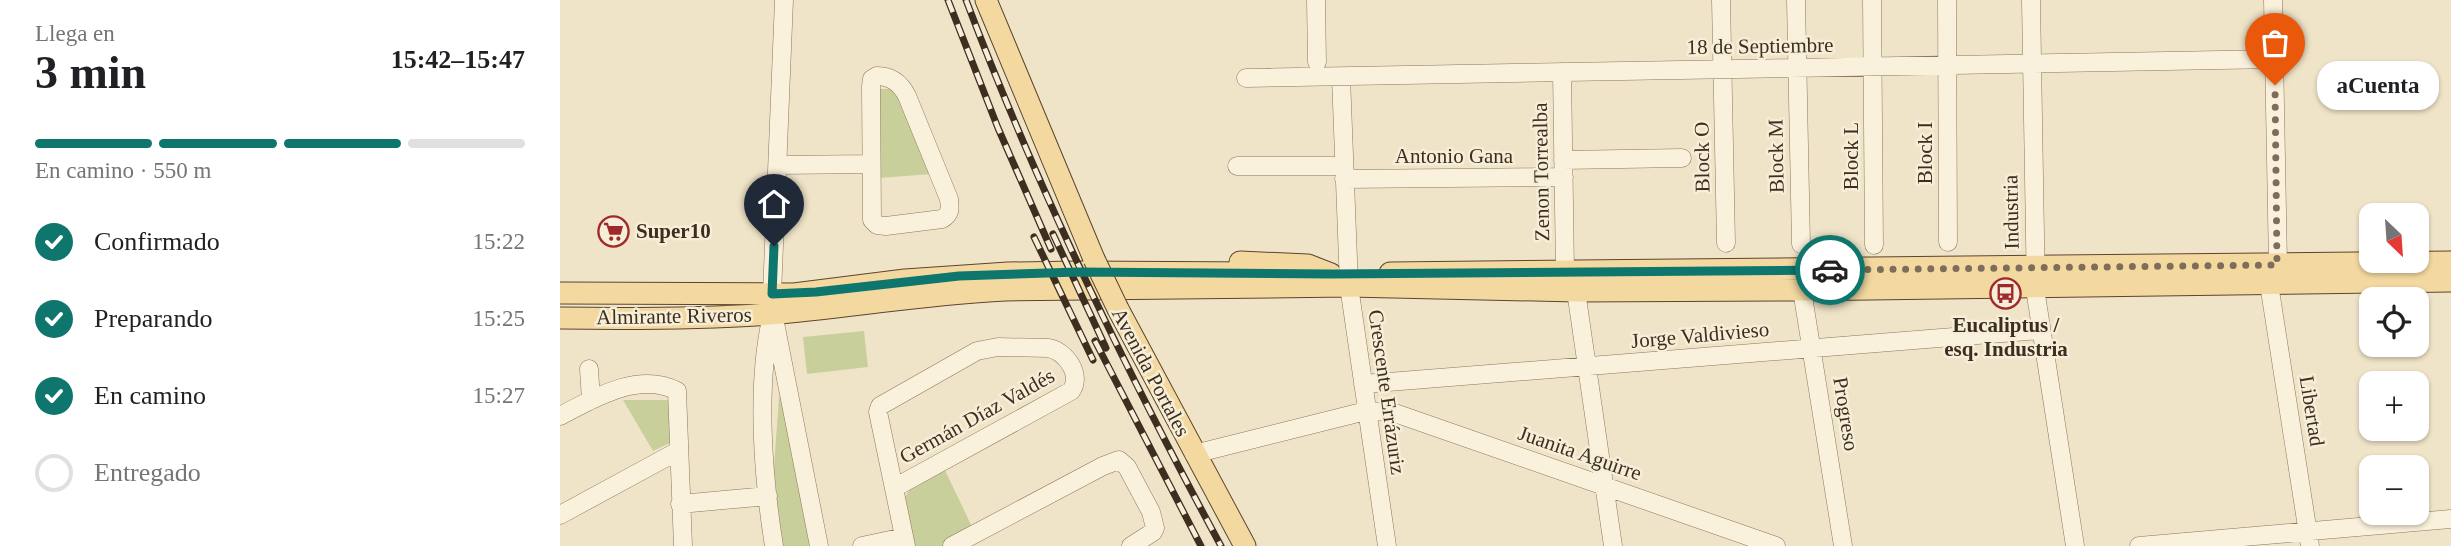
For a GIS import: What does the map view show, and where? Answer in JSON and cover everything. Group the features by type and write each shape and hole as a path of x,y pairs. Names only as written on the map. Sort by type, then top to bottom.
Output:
{"main road":[{"name":"Avenida Portales","path":"986,0 1085,238 1084,273 1118,309 1245,546"},
{"path":"1085,238 1125,261 1273,262 1308,265 1342,278 1576,291 1802,290 2035,277"},
{"path":"2273,274 2451,262"},
{"path":"1342,278 1565,272 2035,277 2273,274 2451,281"},
{"name":"Almirante Riveros","path":"560,318 671,319 772,304 950,293 1084,273 1342,278"},
{"name":"Almirante Riveros","path":"560,293 772,304"}],"street":[{"path":"774,546 764,429 772,304 784,0"},
{"path":"1316,0 1317,62"},
{"name":"Block O","path":"1721,0 1726,243"},
{"name":"Block M","path":"1796,0 1801,244"},
{"name":"Block L","path":"1872,0 1874,244"},
{"name":"Block I","path":"1947,0 1948,242"},
{"name":"Industria","path":"2031,0 2035,277 2040,330 2075,546"},
{"name":"Libertad","path":"2273,0 2273,274 2309,539"},
{"name":"18 de Septiembre","path":"1246,78 2274,59"},
{"name":"Zenon Torrealba","path":"1562,72 1565,272"},
{"path":"886,76 902,87 907,96 949,199 950,209 947,216 920,222 877,225 871,214 871,164 872,79 886,76"},
{"name":"Crescente Errázuriz","path":"1341,76 1344,173 1342,278 1363,384 1387,546"},
{"name":"Antonio Gana","path":"1237,166 1344,173 1563,169 1682,158"},
{"path":"778,165 871,164"},
{"name":"Progreso","path":"1802,290 1843,546"},
{"path":"1576,291 1613,546"},
{"path":"772,304 819,546"},
{"name":"Jorge Valdivieso","path":"1363,384 2040,330"},
{"name":"Germán Díaz Valdés","path":"998,347 1056,349 1068,362 1075,386 1064,396 894,488 878,412 880,406 977,351 998,347"},
{"path":"589,369 591,400"},
{"path":"765,386 776,383 788,386"},
{"path":"560,416 606,391 631,386 666,385 677,391 680,504 678,543"},
{"path":"1194,453 1366,411"},
{"name":"Juanita Aguirre","path":"1366,411 1392,412 1776,546"},
{"path":"560,515 678,451"},
{"path":"952,546 1119,460 1127,467 1155,522 1153,532 1131,546"},
{"path":"862,546 905,541 894,488"},
{"path":"560,524 593,496"},
{"path":"680,504 768,496"},
{"path":"2139,546 2309,539 2451,519"}],"green space":[{"path":"879,89 894,89 932,174 879,178"},
{"path":"864,331 868,367 807,374 803,337"},
{"path":"787,396 817,546 780,546 773,481 779,397"},
{"path":"623,400 672,400 674,441 653,451"},
{"path":"943,466 974,531 947,546 915,546 904,499 912,485"}],"railway":[{"path":"948,0 998,128 1051,249"},
{"path":"966,0 1022,140 1084,277 1221,546"},
{"path":"1053,234 1106,348"},
{"path":"1034,237 1093,360"},
{"path":"1095,341 1201,546"}],"way so far":[{"path":"1830,270 2277,265 2275,85"}],"place":[{"name":"aCuenta","path":"2275,85"},
{"name":"Super10","path":"613,231"},
{"name":"Eucaliptus / esq. Industria","path":"2006,293"}],"route":[{"path":"774,246 772,294 816,292 905,280 1008,273 1331,274 1830,270"}]}
